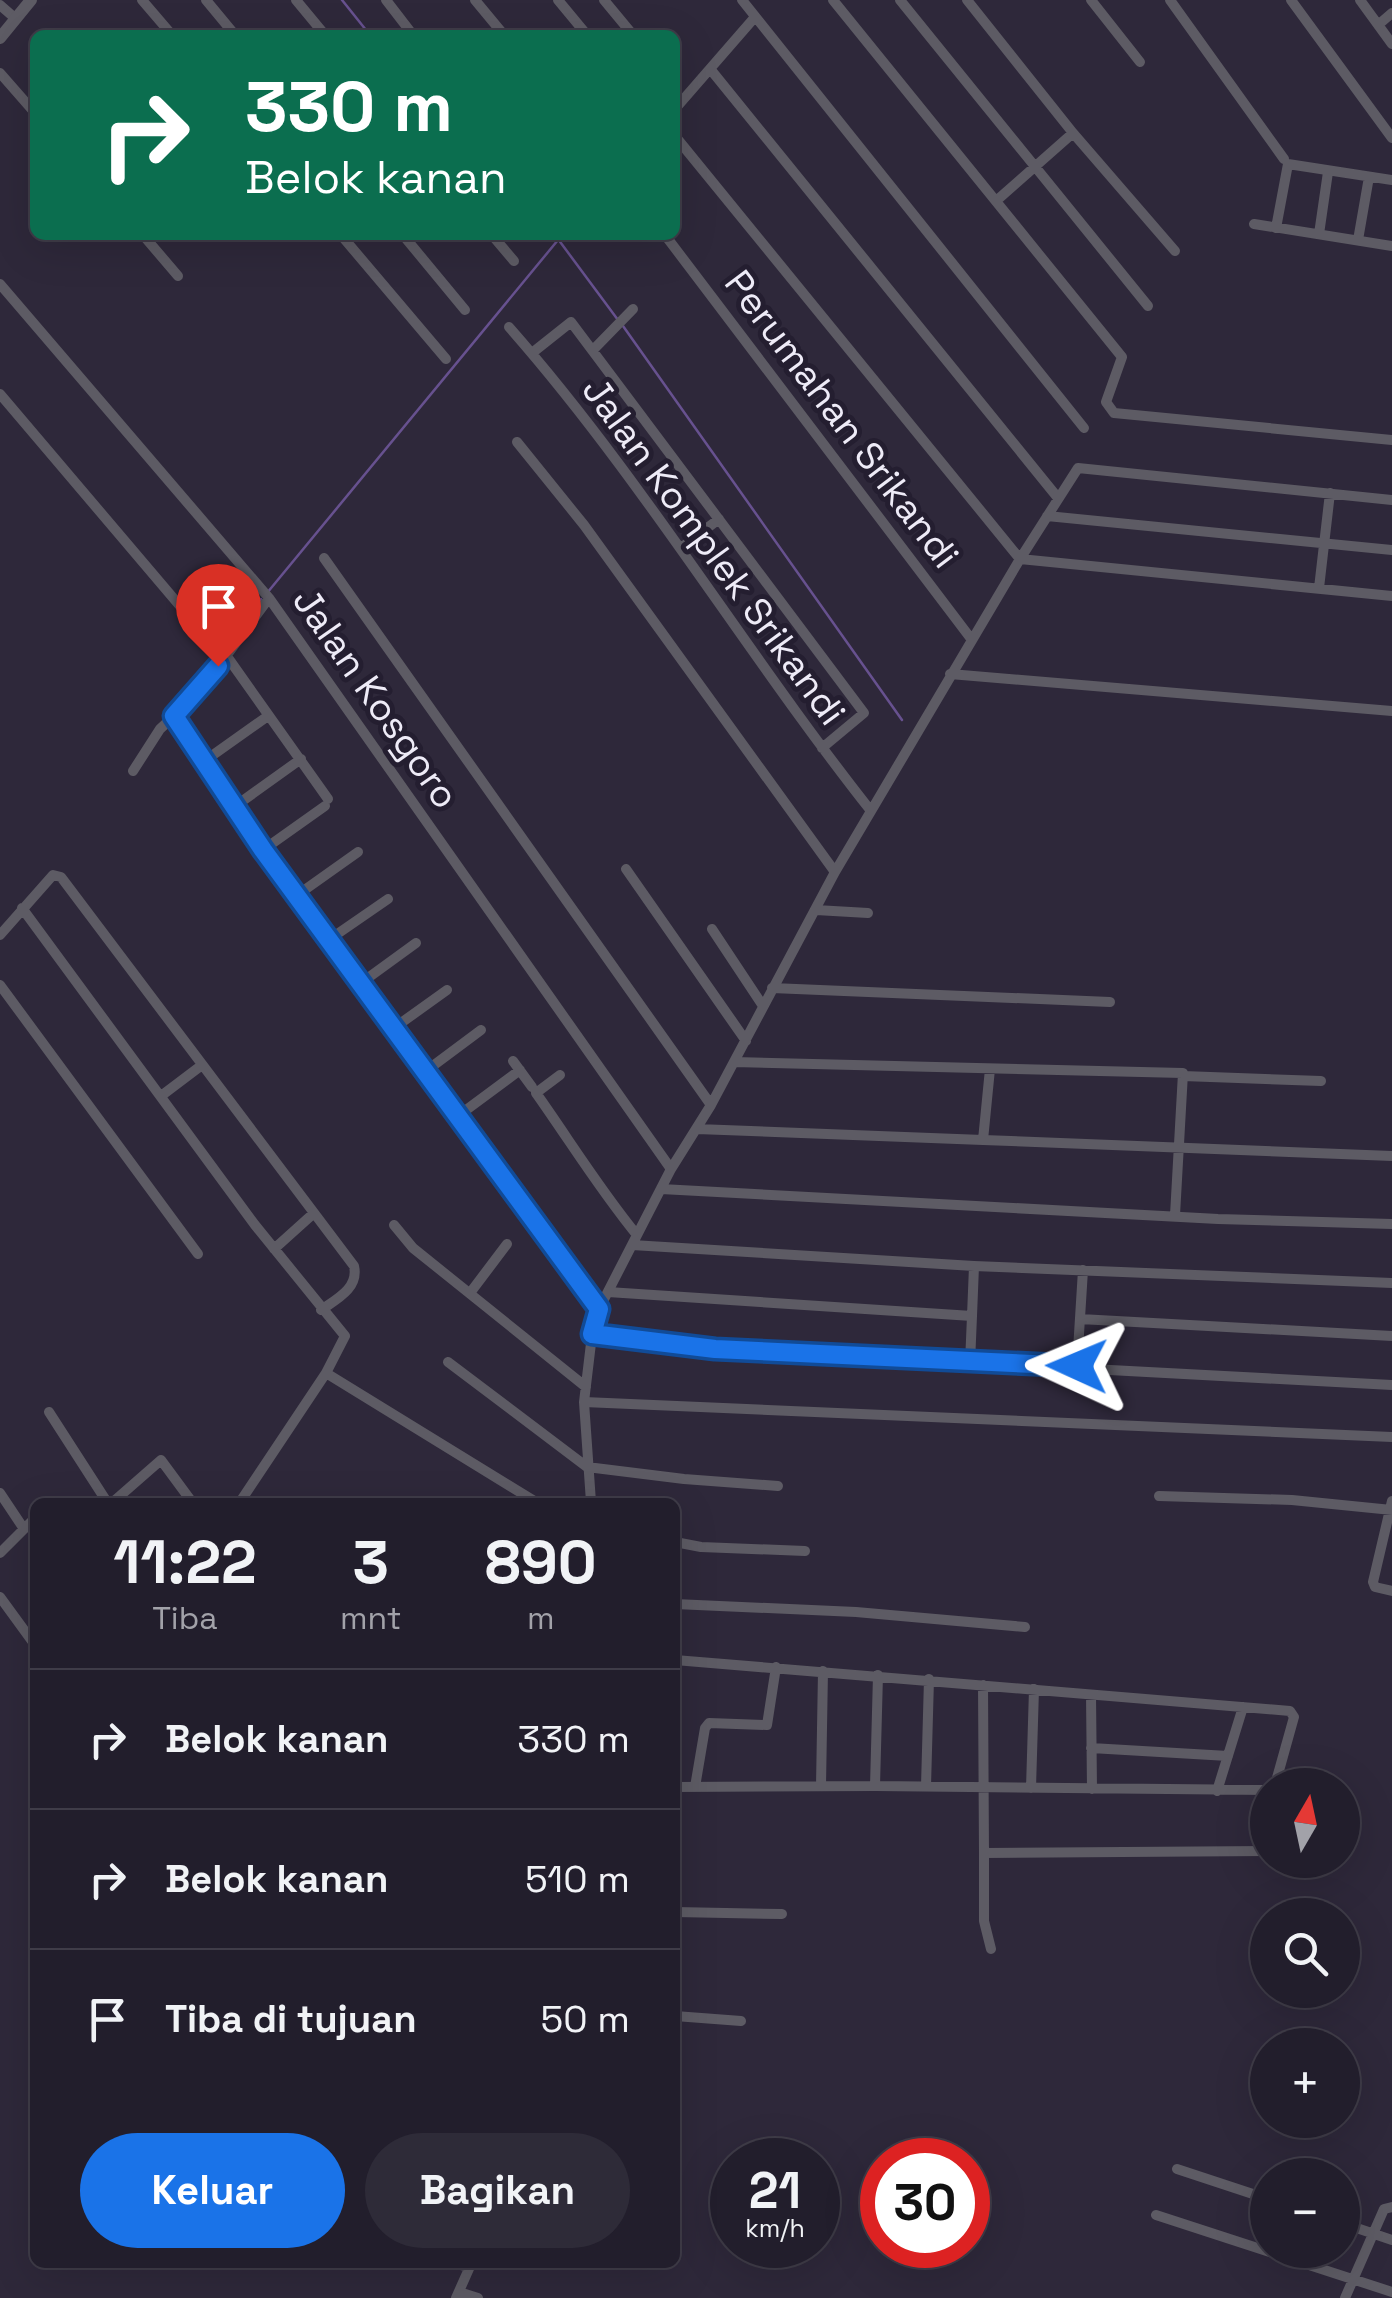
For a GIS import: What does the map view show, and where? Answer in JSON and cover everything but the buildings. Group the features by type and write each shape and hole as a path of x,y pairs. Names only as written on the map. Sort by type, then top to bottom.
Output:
{"street":[{"path":"0,38 8,12 32,0"},
{"path":"142,0 168,30"},
{"path":"206,0 231,30"},
{"path":"296,0 321,30"},
{"path":"386,0 409,30"},
{"path":"476,0 500,30"},
{"path":"558,0 583,30"},
{"path":"604,0 629,30"},
{"path":"742,0 1084,428"},
{"path":"833,0 1122,356 1106,402 1114,413 1392,440"},
{"path":"900,0 1148,306"},
{"path":"967,0 1073,133 1175,251"},
{"path":"1092,0 1140,62"},
{"path":"1170,0 1284,158"},
{"path":"1291,0 1392,138"},
{"path":"1360,0 1392,44"},
{"path":"1378,24 1392,13"},
{"path":"680,103 755,16"},
{"path":"710,70 1058,498"},
{"path":"0,73 30,106"},
{"path":"996,201 1073,133"},
{"path":"680,142 1020,559 1392,596"},
{"path":"1276,228 1288,164 1392,180"},
{"path":"1319,234 1328,172"},
{"path":"1358,240 1369,178"},
{"path":"1254,224 1392,246"},
{"path":"147,240 178,276"},
{"path":"345,240 446,359"},
{"path":"406,240 465,310"},
{"path":"496,240 514,261"},
{"name":"Perumahan Srikandi","path":"669,240 972,640"},
{"name":"Jalan Kosgoro","path":"0,284 266,594 671,1169"},
{"path":"593,350 632,309"},
{"path":"532,353 571,322 864,714 822,748"},
{"name":"Jalan Komplek Srikandi","path":"508,326 681,548 822,748 871,810"},
{"path":"0,394 214,646 226,655 327,802 263,850"},
{"path":"516,442 594,539 834,872"},
{"path":"590,1498 584,1402 599,1309 834,872 1074,470 1392,500"},
{"path":"1318,588 1330,493"},
{"path":"1047,516 1392,550"},
{"path":"681,548 719,519"},
{"path":"324,558 710,1105"},
{"path":"132,771 160,729 226,655 266,594"},
{"path":"950,674 1392,712"},
{"path":"174,716 263,850 599,1309"},
{"path":"203,762 268,716"},
{"path":"234,807 301,759"},
{"path":"296,896 358,852"},
{"path":"626,870 746,1041"},
{"path":"1,932 52,875 59,875 354,1266 356,1274 350,1287 321,1310"},
{"path":"330,940 388,899"},
{"path":"22,908 274,1249 345,1336 326,1372 243,1498"},
{"path":"816,910 868,913"},
{"path":"712,929 763,1006"},
{"path":"361,983 416,944"},
{"path":"0,985 198,1254"},
{"path":"772,988 1110,1002"},
{"path":"394,1028 447,990"},
{"path":"426,1071 481,1030"},
{"path":"734,1062 1179,1073 1321,1081"},
{"path":"161,1096 202,1064"},
{"path":"458,1116 517,1066 532,1087"},
{"path":"983,1140 990,1069"},
{"path":"560,1075 536,1093 635,1240"},
{"path":"1175,1215 1184,1076"},
{"path":"697,1129 1392,1156"},
{"path":"661,1189 1392,1224"},
{"path":"274,1249 314,1213"},
{"path":"394,1225 413,1248 586,1387"},
{"path":"635,1240 974,1266 1392,1284"},
{"path":"470,1294 507,1244"},
{"path":"970,1363 974,1266"},
{"path":"1077,1366 1083,1270"},
{"path":"608,1292 972,1316"},
{"path":"1080,1319 1392,1336"},
{"path":"592,1334 715,1349 1392,1385"},
{"path":"448,1362 586,1466 684,1480 778,1486"},
{"path":"326,1372 530,1498"},
{"path":"584,1402 1392,1437"},
{"path":"49,1412 107,1498"},
{"path":"115,1498 162,1460 189,1498"},
{"path":"0,1493 24,1530"},
{"path":"1159,1496 1388,1507 1374,1582 1375,1587 1392,1591"},
{"path":"0,1553 30,1523"},
{"path":"680,1543 805,1551"},
{"path":"0,1596 30,1638"},
{"path":"680,1604 841,1611 1025,1628"},
{"path":"680,1660 1034,1688 1293,1714 1279,1768"},
{"path":"695,1788 705,1728 709,1723 767,1725 776,1667"},
{"path":"821,1786 823,1671"},
{"path":"875,1786 878,1675"},
{"path":"926,1786 929,1680"},
{"path":"983,1685 984,1921 991,1949"},
{"path":"1031,1788 1034,1688"},
{"path":"1090,1696 1092,1789"},
{"path":"1217,1792 1243,1707"},
{"path":"1091,1748 1228,1756"},
{"path":"680,1788 926,1786 1250,1791"},
{"path":"984,1852 1250,1851"},
{"path":"680,1912 782,1914"},
{"path":"680,2016 741,2021"},
{"path":"1176,2168 1250,2192"},
{"path":"1344,2298 1384,2209 1392,2208"},
{"path":"1156,2215 1392,2292"},
{"path":"1360,2229 1392,2240"},
{"path":"470,2268 457,2295 478,2298"}],"waterway":[{"path":"342,0 366,30"},
{"path":"267,593 558,240"},
{"path":"559,240 618,320"},
{"path":"623,326 902,720"},
{"path":"222,647 261,599"},
{"path":"191,689 218,654"}],"route":[{"path":"218,666 174,716 263,850 599,1309 592,1334 715,1349 1077,1366"}]}
